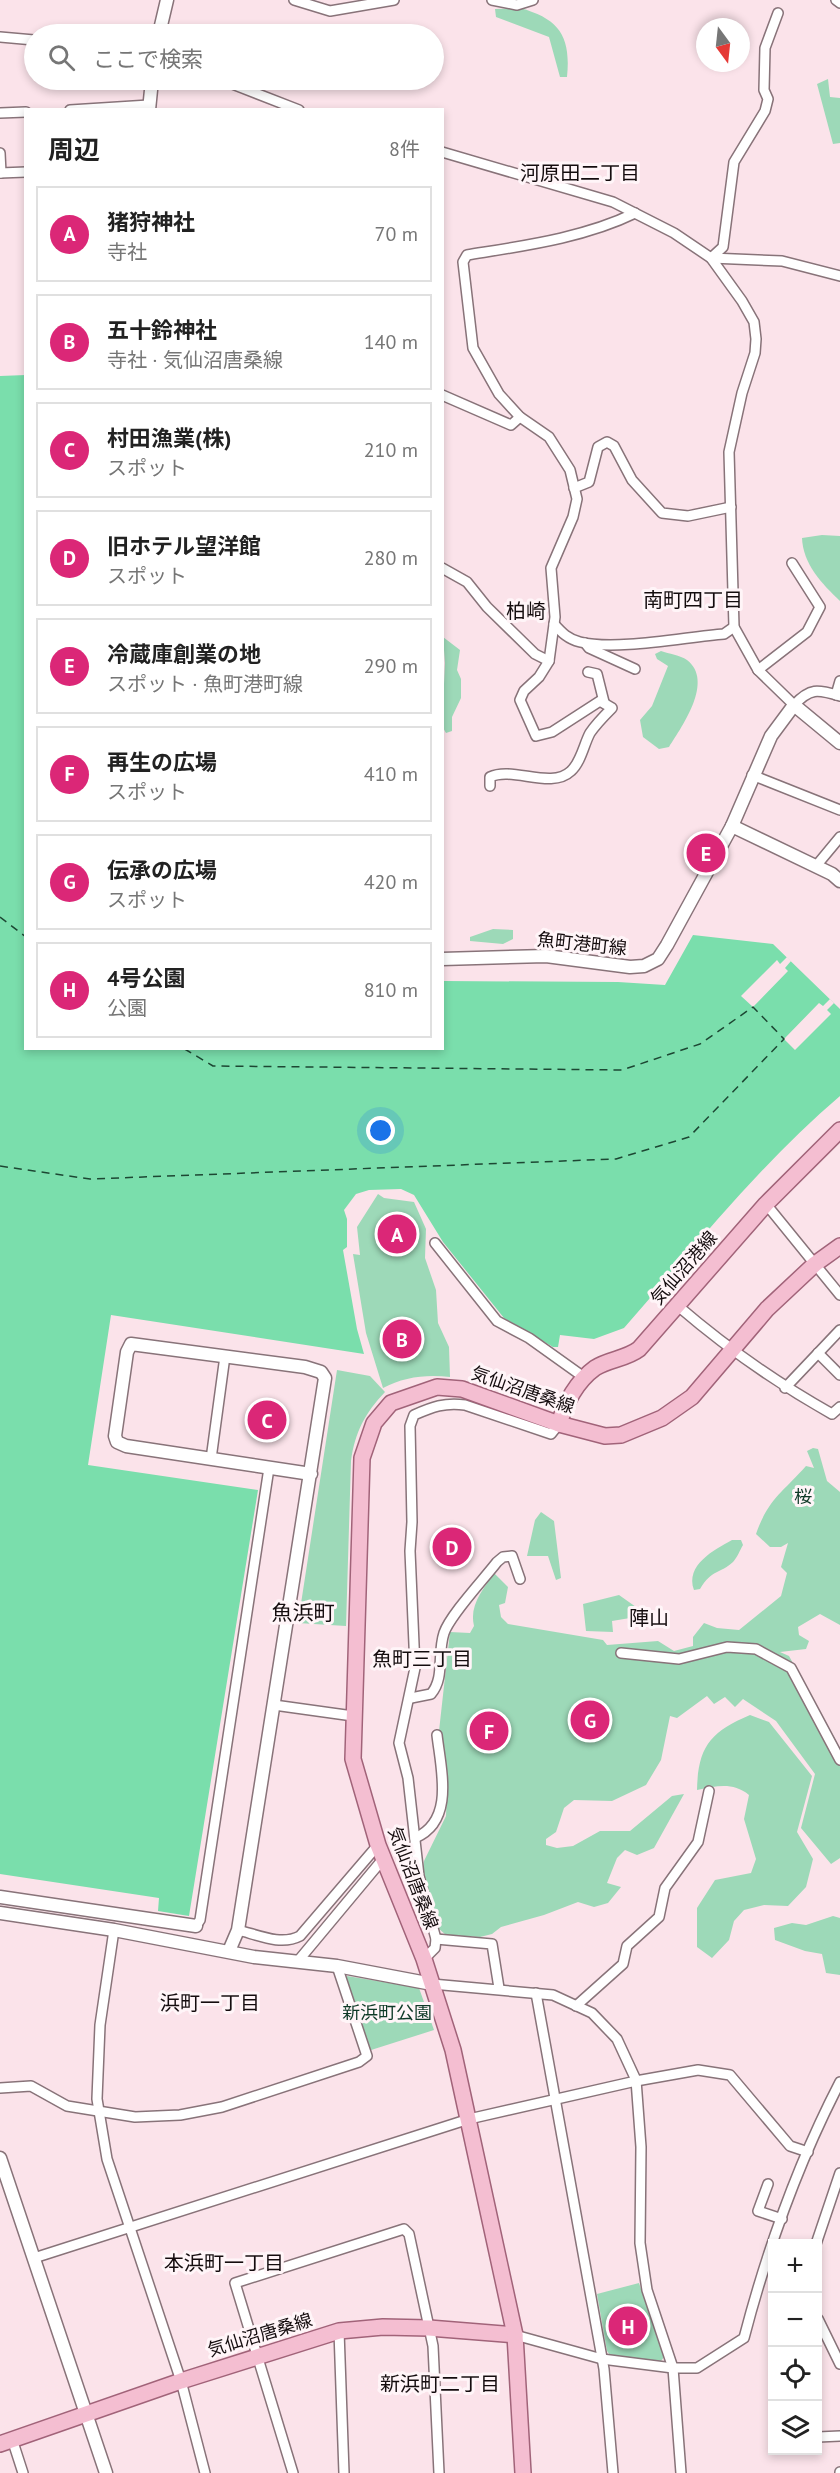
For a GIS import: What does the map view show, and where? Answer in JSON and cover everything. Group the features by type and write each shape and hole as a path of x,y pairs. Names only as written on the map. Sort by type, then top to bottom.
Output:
{"main road":[{"name":"気仙沼港線","path":"559,1424 568,1401 585,1378 596,1368 628,1358 639,1349 766,1204 840,1130"},
{"name":"気仙沼唐桑線","path":"6,2442 180,2381 339,2331 383,2327 429,2328 515,2335 449,2037 424,1959 380,1852 353,1759 362,1458 374,1423 391,1403 427,1389 449,1386 559,1424 605,1436 621,1435 662,1418 692,1396 767,1309 815,1264 840,1246"},
{"path":"515,2335 523,2473"}],"street":[{"path":"294,0 330,11 394,0"},
{"path":"492,0 517,5 533,0"},
{"path":"836,0 840,3"},
{"path":"161,24 167,1"},
{"path":"711,258 723,247 734,162 765,111 768,99 764,90 765,48 778,13"},
{"path":"0,37 24,39"},
{"path":"123,108 149,107 151,90"},
{"path":"246,90 293,108"},
{"path":"270,108 277,103"},
{"path":"0,113 24,112"},
{"path":"0,153 1,173 24,172"},
{"path":"444,153 614,202 674,233 711,258 754,322 755,353 742,393 729,452 734,627 758,670 794,705 840,742"},
{"path":"604,702 593,703 552,732 536,736 520,700 524,691 549,662 554,624 551,568 573,517 577,499 570,470 549,437 520,417 499,394 474,348 463,262 466,255 516,247 606,225 635,213"},
{"path":"711,258 782,261 840,276"},
{"path":"444,396 511,425 520,417"},
{"path":"574,488 590,482 597,447 607,442 614,446 632,480 662,513 688,516 731,507"},
{"path":"758,670 807,632 820,607 792,563"},
{"path":"444,569 467,582 487,607 535,654 549,662"},
{"path":"554,624 564,636 584,643 616,645 724,634 734,627"},
{"path":"584,643 589,648 635,669"},
{"path":"490,786 490,777 499,773 546,777 565,776 573,769 591,732 612,708 604,702 597,674 588,672"},
{"path":"794,705 806,692 818,690 838,696 840,681"},
{"name":"魚町港町線","path":"444,959 546,956 630,968 644,966 658,959 732,826 752,775 771,736 794,705"},
{"path":"752,775 840,810"},
{"path":"732,826 816,866 840,881"},
{"path":"816,866 840,837"},
{"path":"766,1204 840,1295"},
{"path":"435,1243 496,1321 529,1338 585,1378"},
{"path":"678,1306 731,1351 785,1388 832,1414 840,1407"},
{"path":"785,1388 840,1330"},
{"path":"229,1951 238,1930 311,1474 326,1378 321,1372 305,1367 131,1344 127,1352 114,1436 117,1442 126,1446 311,1474"},
{"path":"818,1353 840,1375"},
{"path":"211,1459 225,1356"},
{"path":"424,1959 435,1948 436,1939 419,1875 408,1778 399,1743 411,1698 416,1643 410,1551 412,1522 410,1426 414,1415 435,1405 451,1402 551,1434 559,1424"},
{"path":"0,1897 196,1926 200,1920 269,1468"},
{"path":"411,1698 431,1695 439,1685 440,1656 446,1627 496,1562 503,1557 512,1556 520,1579"},
{"path":"621,1653 679,1659 727,1647 756,1649 791,1668 840,1760"},
{"path":"274,1705 354,1716"},
{"path":"415,1838 428,1832 440,1810 443,1791 437,1735"},
{"path":"576,2006 622,1964 627,1946 659,1917 665,1888 698,1842 709,1791"},
{"path":"238,1930 282,1941 300,1936 380,1852"},
{"path":"298,1961 380,1852"},
{"path":"0,1913 114,1930 254,1957 337,1966 432,1984 553,1995 592,2013 616,2039 636,2081 641,2147 640,2243 647,2290 673,2368 681,2473"},
{"path":"114,1930 100,2025 99,2111 107,2159 180,2381 205,2473"},
{"path":"436,1939 492,1944 499,1989"},
{"path":"0,2088 31,2086 67,2106 135,2117 180,2115 222,2107 359,2062 367,2056 337,1966"},
{"path":"536,1993 602,2359 613,2473"},
{"path":"34,2258 469,2119 555,2098 698,2070 730,2075 790,2146 808,2151"},
{"path":"515,2335 602,2359 673,2368 697,2368 744,2338 761,2273 808,2151 840,2082"},
{"path":"0,2158 106,2473"},
{"path":"818,2239 840,2173"},
{"path":"768,2184 758,2211 782,2219"},
{"path":"293,2473 235,2283 404,2229 409,2234 433,2346 439,2473"},
{"path":"822,2327 840,2364"},
{"path":"339,2331 344,2473"},
{"path":"822,2437 840,2436"},
{"path":"6,2442 23,2473"}],"green space":[{"path":"520,8 545,18 560,32 567,51 567,77 560,77 549,37 496,17 495,9"},
{"path":"828,79 830,97 840,98 840,143 833,144 817,84"},
{"path":"822,535 840,536 840,601 815,573 803,547 802,538"},
{"path":"444,638 460,650 457,670 461,679 461,698 452,717 452,731 446,733 444,730"},
{"path":"661,651 687,660 695,669 698,679 693,703 682,727 669,747 659,749 643,737 640,720 652,706 668,666 657,659 655,654"},
{"path":"493,929 513,930 513,939 503,944 470,941 470,937"},
{"path":"378,1194 384,1198 414,1202 426,1229 425,1258 436,1290 438,1323 449,1347 450,1377 415,1377 383,1388 366,1333 353,1254 360,1255 357,1227"},
{"path":"337,1370 370,1376 385,1392 362,1424 355,1441 351,1461 346,1626 298,1623"},
{"name":"桜","path":"813,1448 818,1449 827,1481 840,1492 840,1625 820,1614 798,1627 799,1635 809,1641 806,1649 780,1652 789,1656 840,1748 840,1858 831,1864 801,1828 815,1774 776,1721 743,1699 735,1707 725,1697 714,1704 707,1696 677,1718 670,1716 661,1760 646,1785 612,1801 574,1800 564,1808 556,1832 546,1839 546,1845 557,1848 573,1846 600,1831 630,1831 672,1796 684,1794 654,1848 637,1855 625,1850 617,1858 607,1883 621,1887 608,1903 594,1907 578,1902 544,1915 501,1927 492,1934 480,1937 446,1935 438,1928 422,1874 424,1861 446,1816 447,1788 439,1731 450,1632 470,1633 474,1626 475,1604 494,1573 508,1587 505,1603 499,1605 501,1617 508,1624 603,1640 607,1645 658,1641 674,1651 693,1646 693,1637 704,1623 717,1628 739,1630 781,1596 787,1573 781,1567 788,1543 781,1547 770,1547 756,1534 766,1512 777,1497 806,1466 814,1468 807,1451"},
{"path":"541,1512 554,1521 561,1578 556,1580 548,1556 527,1556 535,1520"},
{"path":"732,1540 741,1540 743,1545 734,1560 708,1578 700,1589 694,1590 692,1581 697,1566 703,1559"},
{"path":"619,1595 636,1607 630,1618 612,1621 613,1632 586,1631 583,1604"},
{"path":"750,1715 769,1722 812,1776 797,1832 813,1859 806,1887 788,1906 764,1905 744,1910 734,1921 729,1940 712,1958 697,1947 697,1908 715,1880 751,1873 756,1859 744,1819 749,1795 731,1787 718,1786 697,1790 698,1775 700,1763 709,1743 725,1728"},
{"path":"833,1916 840,1918 840,1975 826,1973 822,1954 805,1951 775,1940 774,1928 792,1923 806,1925"},
{"name":"新浜町公園","path":"347,1976 419,1988 434,2030 368,2051 345,1982"},
{"path":"639,2283 664,2357 661,2361 610,2355 607,2351 597,2294"}],"shaded area":[{"path":"24,375 24,1050 444,1050 444,981 618,982 665,985 693,935 773,944 840,1009 840,1096 755,1178 624,1328 594,1339 560,1335 558,1347 553,1347 504,1318 443,1242 414,1195 401,1189 369,1190 356,1194 344,1210 347,1219 347,1247 343,1250 357,1329 364,1354 111,1315 88,1465 258,1490 189,1916 158,1911 159,1898 0,1874 0,376"}],"pier":[{"path":"787,957 791,961 785,968 788,971 753,1007 741,996 777,960 780,964"},
{"path":"830,999 834,1003 827,1010 831,1014 795,1050 784,1039 819,1003 823,1006"}],"ferry route":[{"path":"0,917 24,935"},
{"path":"0,1166 90,1179 616,1159 689,1137 784,1039 753,1007 700,1044 622,1070 213,1066 186,1050"}],"place":[{"name":"冷蔵庫創業の地","path":"706,853"},
{"name":"猪狩神社","path":"397,1234"},
{"name":"五十鈴神社","path":"402,1339"},
{"name":"村田漁業(株)","path":"267,1420"},
{"name":"旧ホテル望洋館","path":"452,1547"},
{"name":"伝承の広場","path":"590,1720"},
{"name":"再生の広場","path":"489,1731"},
{"name":"4号公園","path":"628,2326"}],"district":[{"name":"河原田二丁目","path":"580,173"},
{"name":"南町四丁目","path":"693,600"},
{"name":"柏崎","path":"526,611"},
{"name":"魚浜町","path":"303,1613"},
{"name":"陣山","path":"649,1618"},
{"name":"魚町三丁目","path":"422,1659"},
{"name":"浜町一丁目","path":"210,2003"},
{"name":"本浜町一丁目","path":"224,2263"},
{"name":"新浜町二丁目","path":"440,2384"}]}
